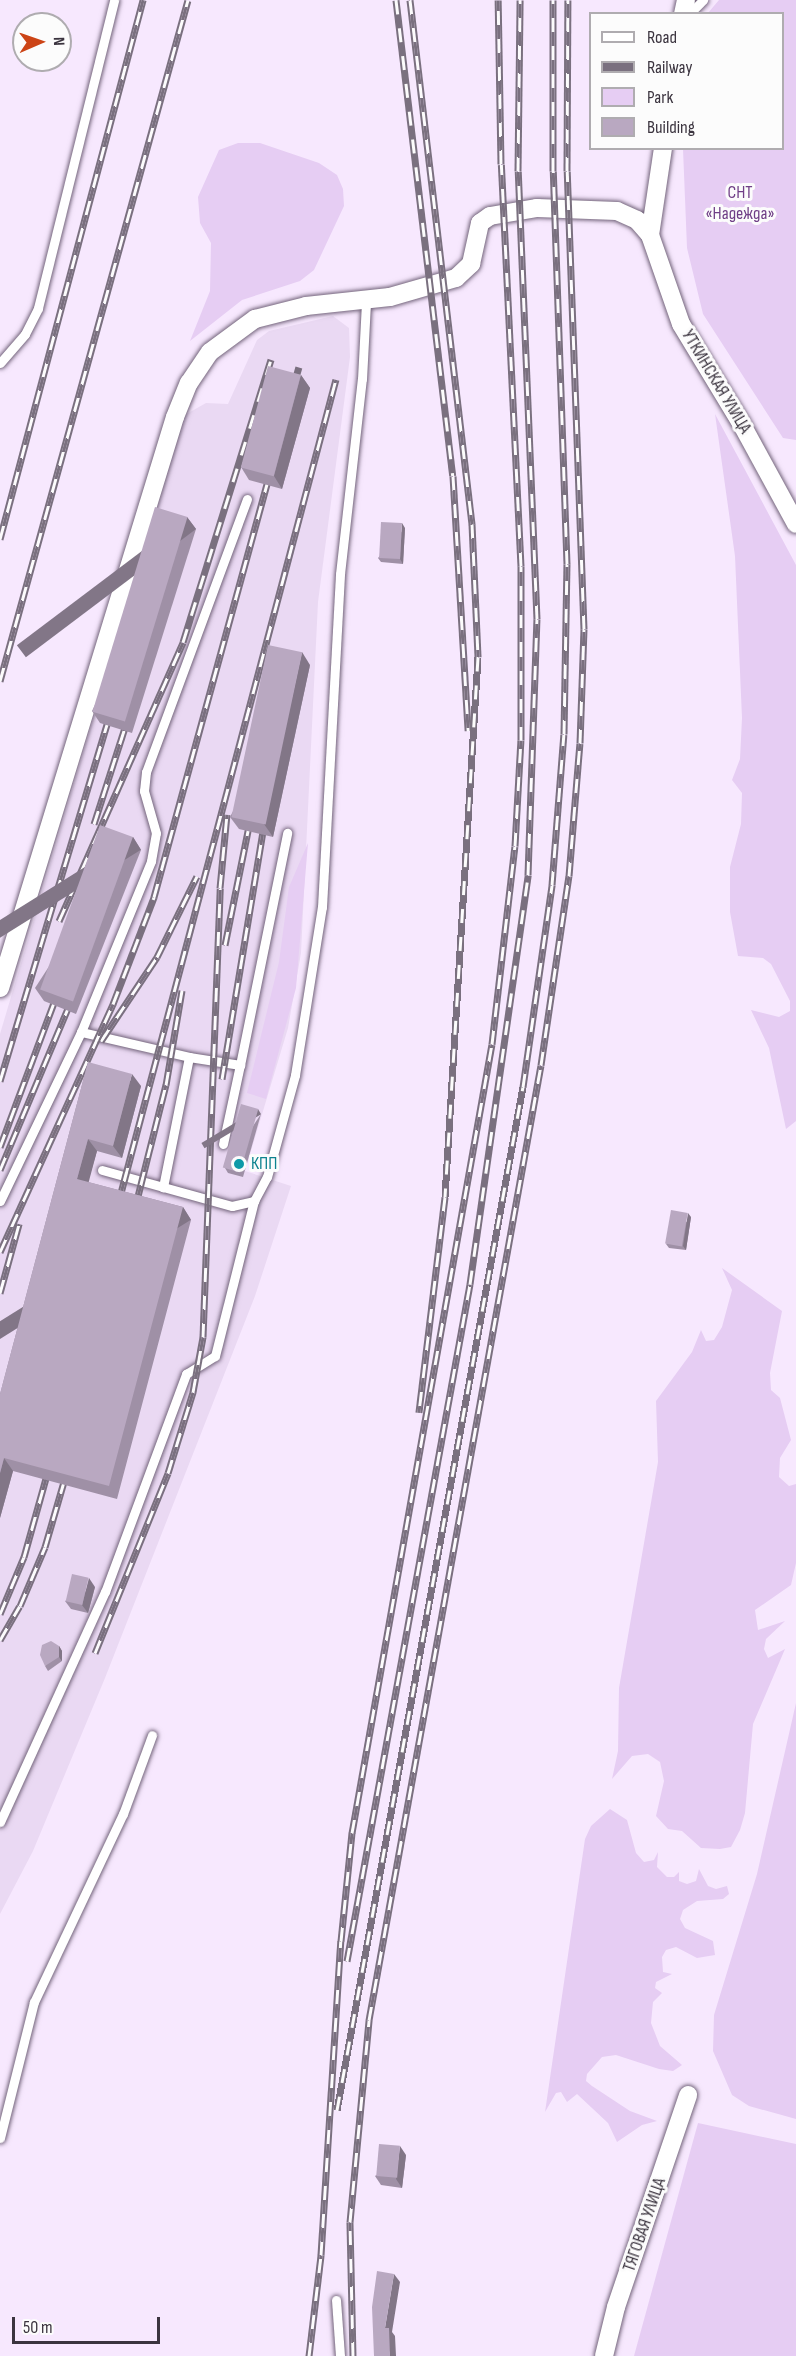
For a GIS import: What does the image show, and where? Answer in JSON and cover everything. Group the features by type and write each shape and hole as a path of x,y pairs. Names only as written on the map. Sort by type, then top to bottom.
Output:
{"street":[{"path":"650,235 663,150"},
{"path":"0,988 162,457 189,383 210,352 255,319 306,306 366,302 456,278 471,264 480,223 490,216 537,208 592,208 617,211 637,220 650,235"},
{"name":"УТКИНСКАЯ УЛИЦА","path":"650,235 681,324 751,440 796,524"},
{"name":"ТЯГОВАЯ УЛИЦА","path":"604,2356 616,2307 688,2095"}],"lane":[{"path":"0,363 25,333 38,308 114,0"},
{"path":"691,12 703,0"},
{"path":"0,1822 105,1592 186,1374 190,1368 210,1361 218,1348 254,1201 267,1177 294,1075 316,957 332,758 340,574 362,379 366,302"},
{"path":"0,1201 81,1032 151,861 156,834 144,791 146,772 247,499"},
{"path":"223,1144 287,833"},
{"path":"81,1032 189,1057 240,1065"},
{"path":"163,1188 189,1057"},
{"path":"102,1170 232,1206 254,1201"},
{"path":"0,2138 34,2001 123,1814 152,1735"},
{"path":"336,2300 340,2356"}],"shaded area":[{"path":"333,316 349,328 350,357 318,602 301,953 288,1028 245,1171 291,1186 255,1296 105,1678 33,1851 0,1914 0,1034 183,416 206,403 228,404 257,340 269,331"}],"green space":[{"name":"СНТ «Надежда»","path":"719,0 796,0 796,440 783,438 703,314 687,248 683,150 784,150 784,12 709,12"},
{"path":"238,143 260,143 319,163 337,175 343,189 344,206 314,270 300,281 242,300 190,341 210,291 211,243 200,223 198,197 219,150"},
{"path":"715,414 796,565 796,1121 786,1129 769,1048 751,1010 779,1017 790,1011 790,1001 771,964 763,958 738,956 730,912 730,867 741,824 742,793 732,780 740,759 742,718 735,556"},
{"path":"308,843 296,988 266,1099 247,1093 279,962 289,887"},
{"path":"722,1268 782,1311 770,1373 771,1390 780,1398 791,1440 780,1458 779,1477 789,1486 796,1484 796,1563 791,1585 755,1610 758,1630 785,1621 766,1639 764,1649 768,1658 785,1649 753,1724 745,1813 740,1830 731,1847 720,1849 701,1848 682,1831 668,1829 656,1816 664,1781 660,1762 648,1754 632,1756 612,1779 618,1751 619,1688 658,1462 656,1401 692,1352 701,1330 706,1341 714,1340 722,1327 732,1290"},
{"path":"796,1703 796,2119 749,2106 732,2095 713,2051 714,2015 757,1874"},
{"path":"610,1809 627,1820 636,1853 644,1862 654,1860 658,1852 657,1867 667,1877 674,1877 679,1872 679,1881 687,1884 696,1881 699,1869 708,1886 716,1889 727,1886 729,1894 723,1899 697,1901 683,1910 680,1919 685,1928 713,1941 715,1955 697,1958 676,1947 666,1950 662,1957 663,1972 672,1974 656,1982 655,1988 662,1993 653,2002 651,2023 660,2046 682,2065 673,2071 659,2069 616,2055 602,2057 587,2074 586,2081 592,2086 630,2111 657,2121 642,2125 617,2142 608,2123 577,2094 567,2102 561,2092 556,2093 545,2112 585,1839 591,1826"},
{"path":"698,2123 796,2144 796,2356 634,2356"}],"building":[{"path":"268,366 301,375 274,476 241,467"},
{"path":"155,507 188,517 125,722 92,712"},
{"path":"381,522 402,523 400,559 379,558"},
{"path":"268,645 302,652 266,824 231,817"},
{"path":"100,825 133,837 73,1001 40,989"},
{"path":"88,1062 132,1074 113,1146 88,1139 77,1179 183,1207 109,1486 4,1458 0,1473 0,1394"},
{"path":"241,1104 258,1109 240,1172 223,1167"},
{"path":"671,1210 688,1213 682,1246 665,1243"},
{"path":"72,1574 89,1578 82,1605 66,1601"},
{"path":"51,1641 59,1646 59,1657 45,1666 40,1655 42,1645"},
{"path":"379,2144 400,2146 397,2178 376,2176"},
{"path":"377,2271 394,2274 385,2328 389,2328 390,2356 374,2356 372,2307"}],"railway":[{"path":"0,539 143,0"},
{"path":"0,681 188,0"},
{"path":"396,0 453,476 468,731"},
{"path":"410,0 472,524 478,657 445,1197 419,1412"},
{"path":"309,2356 321,2255 341,1941 352,1833 492,1044 515,846 521,740 521,566 501,164 498,0"},
{"path":"347,1961 470,1284 528,875 537,619 518,171 520,0"},
{"path":"337,2110 523,1087 552,885 564,734 567,564 553,171 553,0"},
{"path":"353,2356 350,2222 369,2020 541,1065 569,876 580,743 584,629 567,171 568,0"},
{"path":"59,921 183,642 271,359"},
{"path":"292,391 299,367"},
{"path":"117,1208 336,379"},
{"path":"0,1252 113,1004 154,897 271,469"},
{"path":"0,1081 111,710"},
{"path":"94,824 129,715"},
{"path":"95,1653 168,1473 193,1392 203,1337 220,888 227,814"},
{"path":"225,945 251,816"},
{"path":"222,1079 265,819"},
{"path":"101,1041 157,957 197,876"},
{"path":"0,1147 59,989"},
{"path":"134,1212 166,1085 182,990"},
{"path":"0,1170 73,996"},
{"path":"0,1293 19,1224"},
{"path":"0,1614 24,1557 50,1464"},
{"path":"0,1640 20,1606 45,1547 68,1468"}],"place":[{"name":"КПП","path":"239,1164"}]}
